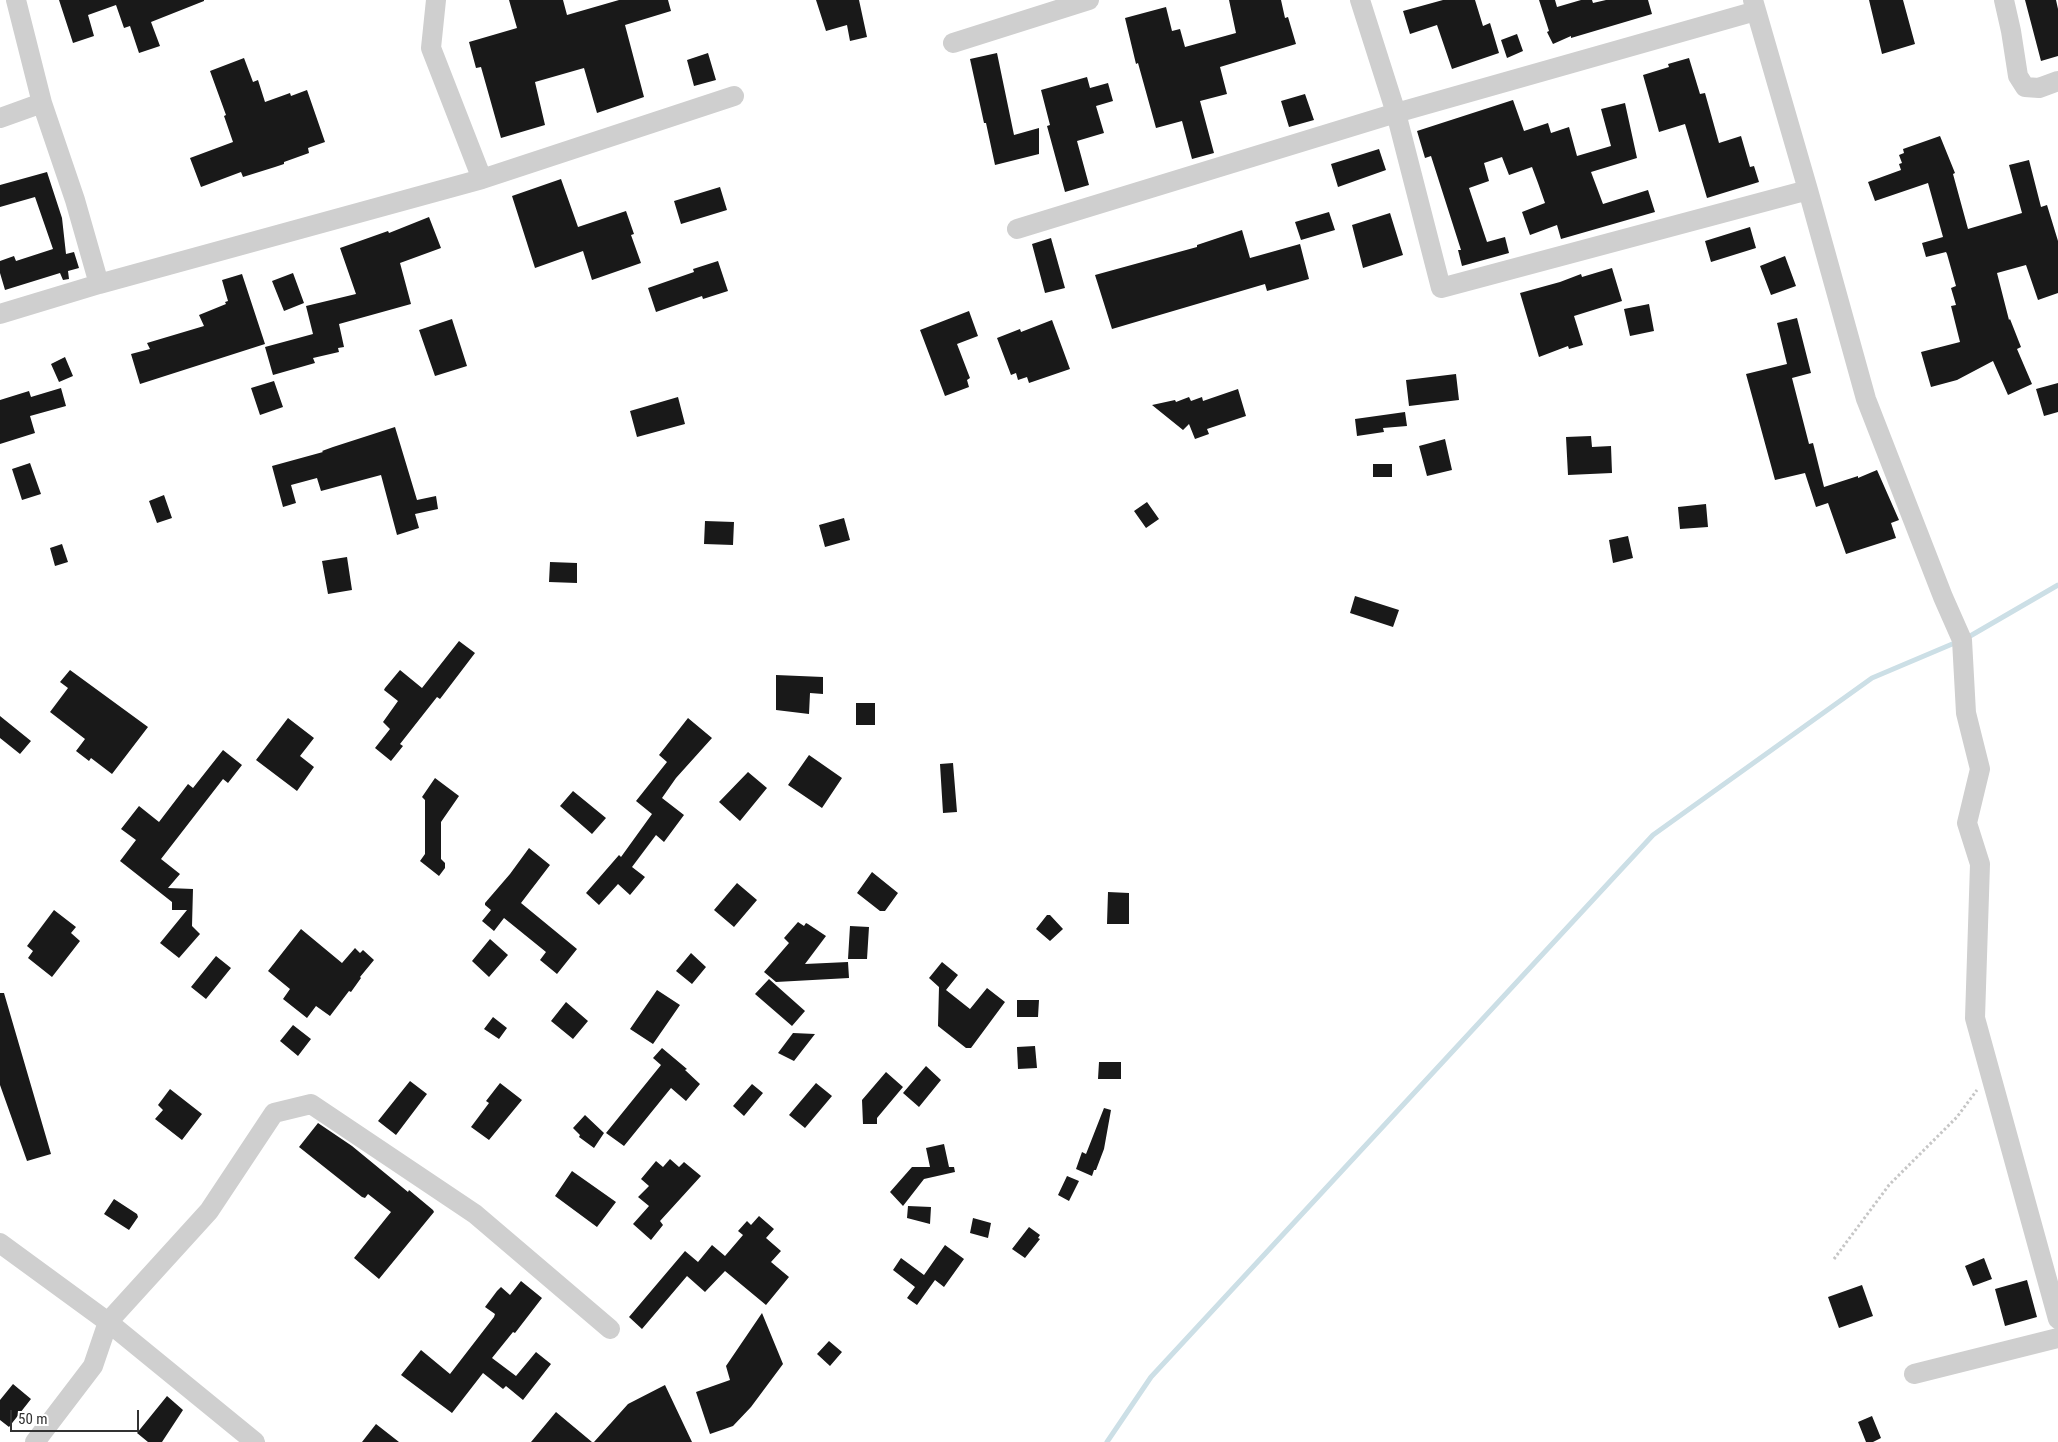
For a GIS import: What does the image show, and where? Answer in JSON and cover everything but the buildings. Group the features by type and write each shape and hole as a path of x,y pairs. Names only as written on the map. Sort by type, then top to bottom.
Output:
{"street":[{"path":"16,0 42,103 75,200 99,284"},
{"path":"436,0 431,48 482,179"},
{"path":"953,43 1089,0"},
{"path":"1360,0 1396,112 1442,288 1808,190"},
{"path":"2004,0 2012,31 2018,76 2025,88 2039,88 2058,81"},
{"path":"1017,229 1396,112 1754,5 1866,400 1943,597 1962,640 1966,714 1980,768 1967,823 1980,864 1975,1018 2058,1319"},
{"path":"0,314 99,284 482,179 734,96"},
{"path":"0,118 42,103"},
{"path":"35,1442 93,1366 108,1322 209,1211 274,1113 311,1104 475,1214 610,1328"},
{"path":"0,1243 108,1322 255,1442"},
{"path":"1914,1374 2058,1338"}],"path":[{"path":"1834,1259 1889,1185 1956,1117 1990,1074"}],"waterway":[{"path":"1965,639 2058,585"},
{"path":"1107,1442 1151,1377 1653,835 1872,678 1957,642"}]}
